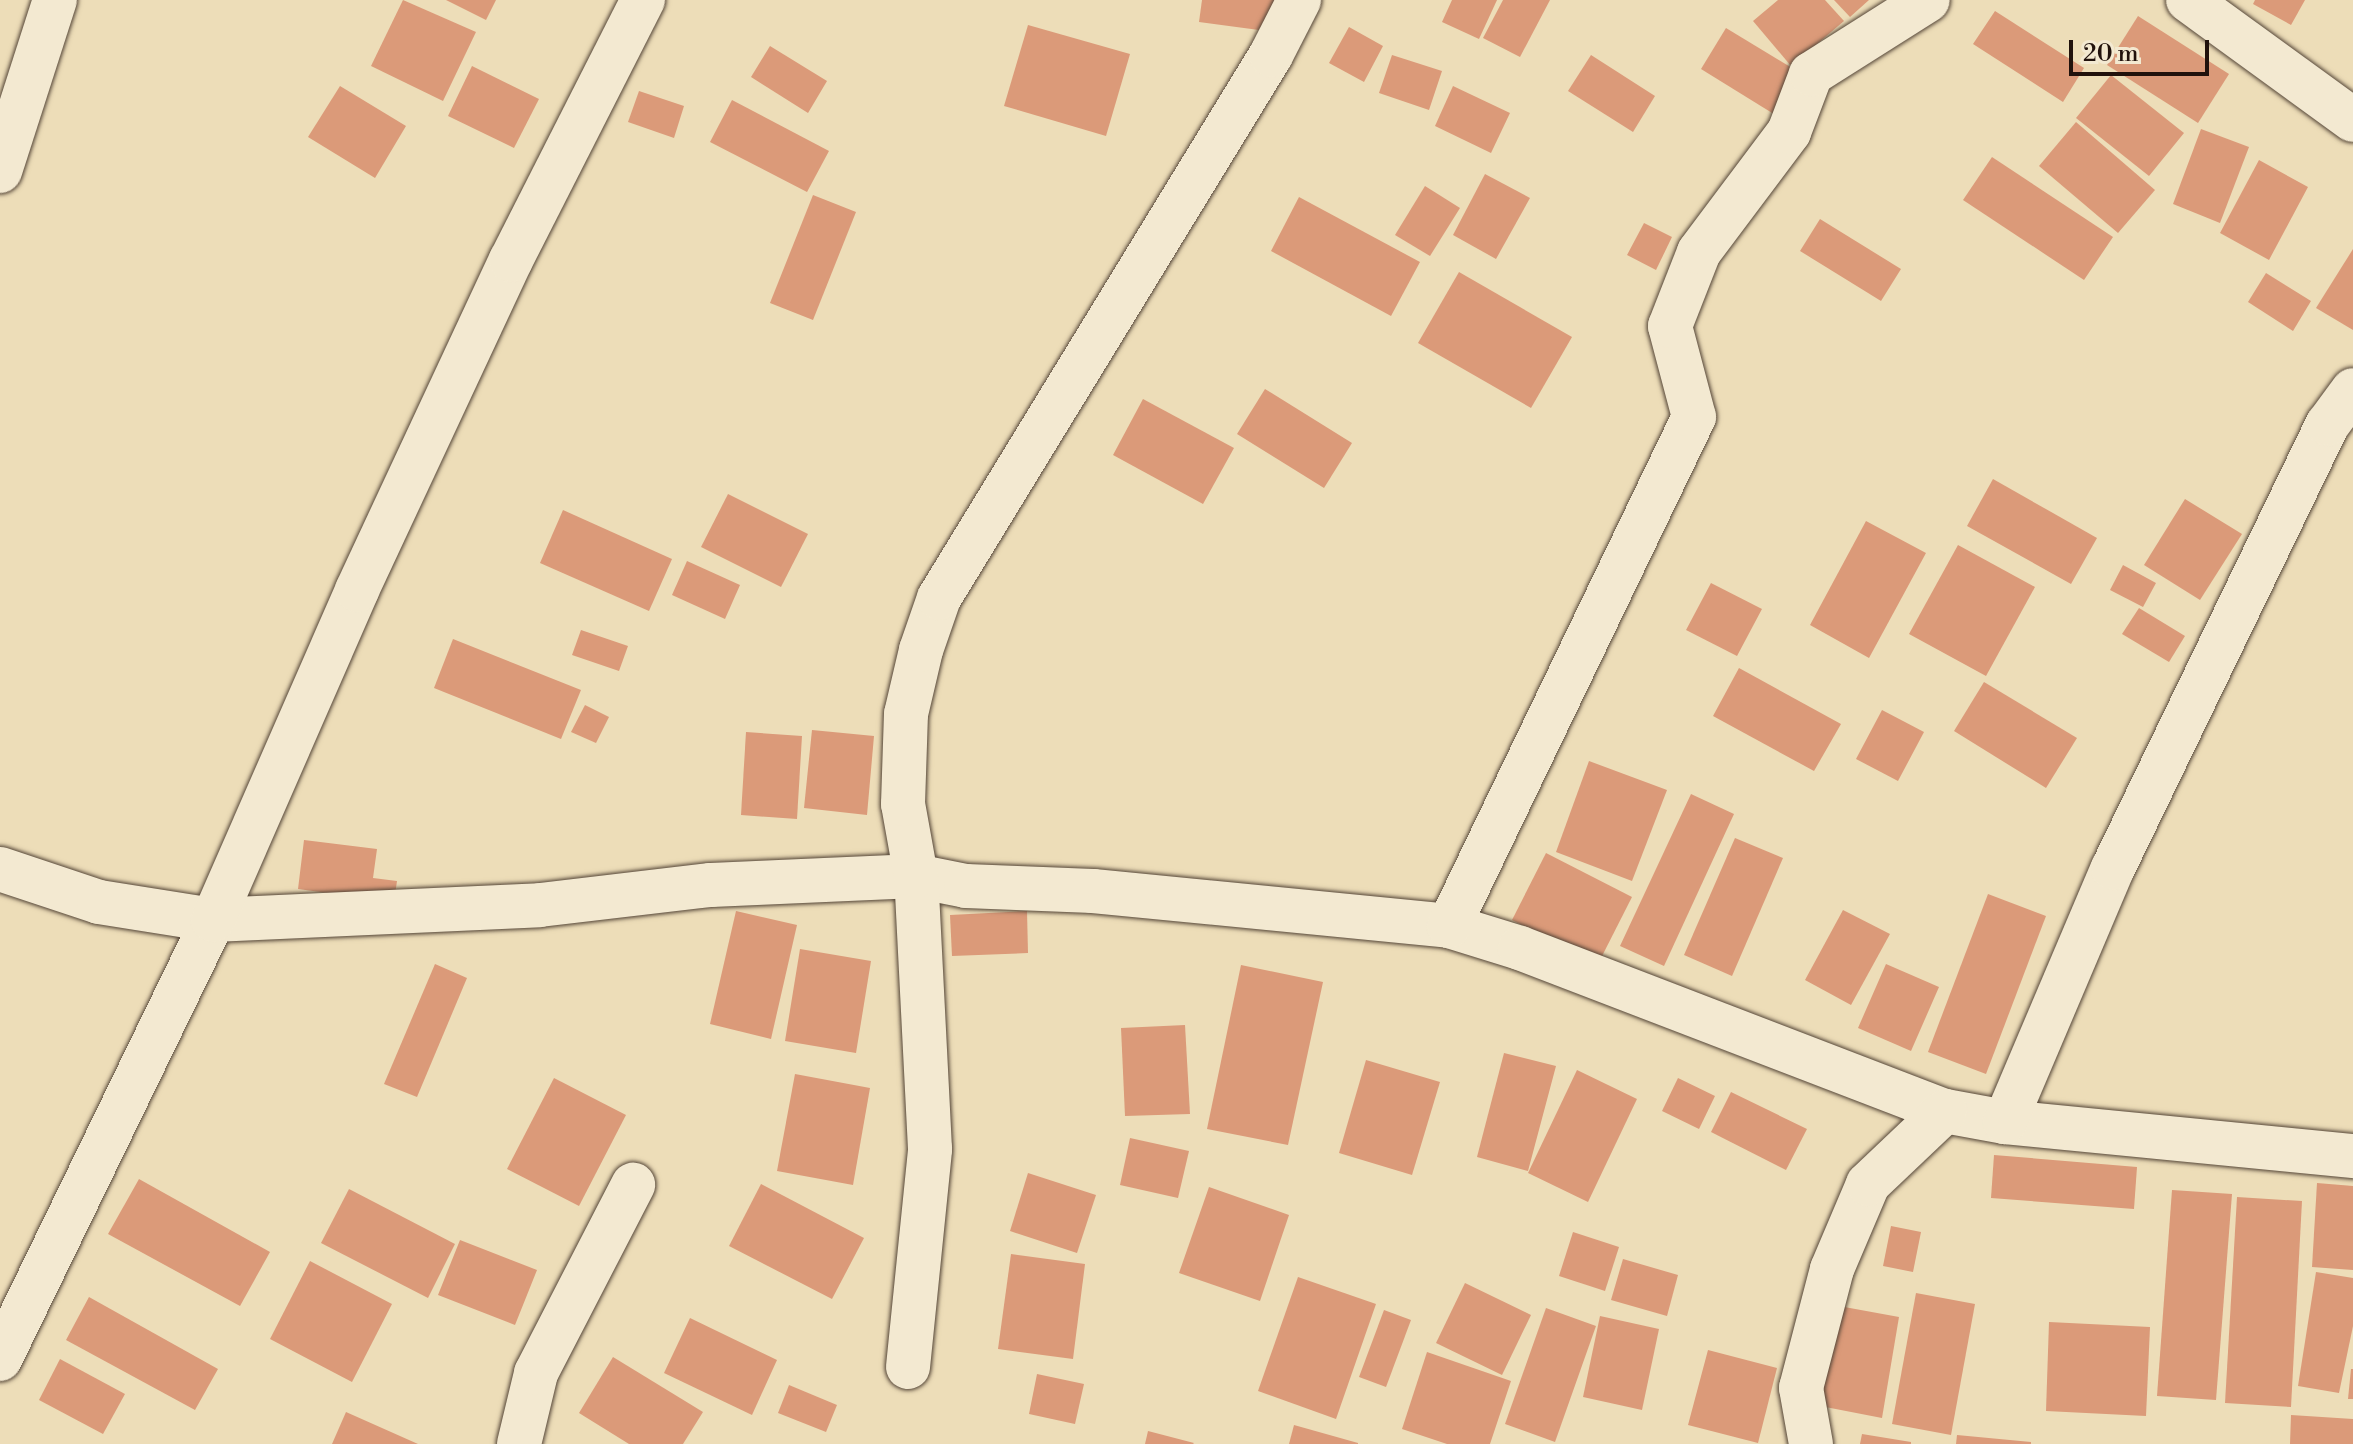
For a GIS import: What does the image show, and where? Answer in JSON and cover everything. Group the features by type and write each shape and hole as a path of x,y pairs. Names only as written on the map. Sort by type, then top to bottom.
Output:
{"street":[{"path":"0,171 55,0"},
{"path":"0,1359 213,920 357,590 498,289 643,0"},
{"path":"908,1367 930,1149 916,876 903,804 906,714 939,598 1271,55 1299,0"},
{"path":"1449,926 1694,417 1670,326 1699,252 1789,132 1811,74 1928,0"},
{"path":"2188,0 2353,120"},
{"path":"2005,1122 2113,868 2328,424 2353,390"},
{"path":"0,869 99,902 213,920 540,905 711,885 916,876 966,886 1093,891 1449,926 1520,948 1945,1111 2005,1122 2353,1156"},
{"path":"1811,1444 1801,1388 1832,1269 1868,1184 1945,1111"},
{"path":"519,1444 536,1373 633,1185"}],"building":[{"path":"403,0 476,32 443,101 371,66"},
{"path":"446,0 496,0 486,20"},
{"path":"1202,0 1278,0 1273,32 1199,22"},
{"path":"1452,0 1497,0 1479,39 1442,22"},
{"path":"1503,0 1550,0 1520,57 1483,38"},
{"path":"1778,0 1825,0 1844,21 1791,66 1753,21"},
{"path":"1834,0 1869,0 1850,17"},
{"path":"2255,0 2305,0 2291,25 2253,4"},
{"path":"1995,11 2084,68 2063,102 1973,44"},
{"path":"2138,16 2229,74 2198,123 2107,65"},
{"path":"1028,25 1130,54 1106,136 1004,106"},
{"path":"1349,27 1383,46 1364,82 1329,63"},
{"path":"1726,28 1802,74 1777,116 1701,69"},
{"path":"770,46 827,81 808,113 751,77"},
{"path":"1392,55 1442,71 1429,110 1379,93"},
{"path":"1591,55 1655,96 1633,132 1568,91"},
{"path":"472,66 539,99 514,148 448,116"},
{"path":"2111,75 2184,133 2149,176 2076,118"},
{"path":"340,86 406,126 375,178 308,137"},
{"path":"1453,86 1510,113 1491,153 1435,126"},
{"path":"639,91 684,106 674,138 628,122"},
{"path":"732,100 829,151 807,192 710,142"},
{"path":"2076,122 2155,190 2118,233 2039,166"},
{"path":"2201,129 2249,147 2220,223 2173,204"},
{"path":"1992,157 2113,237 2084,280 1963,200"},
{"path":"2259,160 2308,187 2269,260 2220,233"},
{"path":"1485,174 1530,198 1496,259 1453,235"},
{"path":"1425,186 1460,208 1430,256 1395,235"},
{"path":"813,195 856,212 813,320 770,303"},
{"path":"1299,197 1420,262 1391,316 1271,251"},
{"path":"1820,219 1901,269 1881,301 1800,251"},
{"path":"1644,223 1672,237 1656,270 1627,255"},
{"path":"2353,249 2353,330 2316,308"},
{"path":"1459,272 1572,337 1531,408 1418,343"},
{"path":"2266,273 2311,301 2293,331 2248,302"},
{"path":"1265,389 1352,443 1324,488 1237,434"},
{"path":"1143,399 1234,448 1203,504 1113,455"},
{"path":"1993,479 2097,538 2071,584 1967,526"},
{"path":"728,494 808,534 781,587 701,547"},
{"path":"2185,499 2242,534 2200,600 2144,565"},
{"path":"563,510 672,559 649,611 540,563"},
{"path":"1866,521 1926,553 1869,658 1810,625"},
{"path":"1958,545 2035,587 1986,676 1909,634"},
{"path":"687,561 740,585 725,619 672,595"},
{"path":"2123,565 2156,583 2143,607 2110,590"},
{"path":"1711,583 1762,609 1737,656 1686,630"},
{"path":"2139,608 2185,636 2169,662 2122,634"},
{"path":"581,630 628,646 619,671 572,655"},
{"path":"453,639 581,690 561,739 434,688"},
{"path":"1739,668 1841,724 1814,771 1713,716"},
{"path":"1984,682 2077,738 2046,788 1954,731"},
{"path":"585,705 609,717 596,743 571,732"},
{"path":"1882,710 1924,732 1898,781 1856,759"},
{"path":"812,730 874,736 867,815 804,808"},
{"path":"746,732 802,736 797,819 741,815"},
{"path":"1589,761 1667,790 1632,881 1556,852"},
{"path":"1691,794 1734,814 1664,966 1620,946"},
{"path":"1735,838 1783,858 1732,976 1684,955"},
{"path":"304,840 377,849 373,878 397,881 394,902 298,889"},
{"path":"1546,853 1632,897 1598,964 1512,920"},
{"path":"1988,894 2046,916 1986,1074 1928,1052"},
{"path":"1843,910 1890,934 1851,1005 1805,980"},
{"path":"736,911 797,925 771,1039 710,1024"},
{"path":"1027,911 1028,953 952,956 950,915"},
{"path":"800,949 871,961 856,1053 785,1041"},
{"path":"435,964 467,978 417,1097 384,1084"},
{"path":"1886,964 1939,987 1911,1051 1858,1028"},
{"path":"1241,965 1323,982 1288,1145 1207,1129"},
{"path":"1185,1025 1190,1114 1125,1116 1121,1028"},
{"path":"1504,1053 1556,1066 1528,1171 1477,1157"},
{"path":"1366,1060 1440,1082 1412,1175 1339,1153"},
{"path":"1577,1070 1637,1099 1588,1202 1528,1173"},
{"path":"795,1074 870,1088 853,1185 777,1171"},
{"path":"554,1078 626,1115 579,1206 507,1169"},
{"path":"1678,1078 1715,1096 1699,1129 1662,1111"},
{"path":"1731,1092 1807,1129 1786,1170 1711,1132"},
{"path":"1130,1138 1189,1151 1178,1198 1120,1185"},
{"path":"1994,1155 2137,1167 2134,1209 1991,1198"},
{"path":"1028,1173 1096,1195 1077,1253 1010,1231"},
{"path":"139,1179 270,1252 240,1306 108,1234"},
{"path":"2317,1183 2353,1186 2353,1270 2312,1267"},
{"path":"761,1184 864,1238 832,1299 729,1246"},
{"path":"1209,1187 1289,1215 1260,1301 1179,1273"},
{"path":"349,1189 455,1244 428,1298 321,1243"},
{"path":"2172,1190 2232,1194 2216,1400 2157,1396"},
{"path":"2237,1197 2302,1201 2291,1407 2225,1403"},
{"path":"1891,1226 1921,1232 1913,1272 1883,1266"},
{"path":"1573,1232 1619,1247 1605,1291 1559,1276"},
{"path":"460,1240 537,1270 515,1325 438,1295"},
{"path":"1011,1254 1085,1264 1073,1359 998,1349"},
{"path":"1623,1259 1678,1275 1667,1316 1611,1300"},
{"path":"310,1261 392,1304 352,1382 270,1339"},
{"path":"2316,1272 2353,1278 2353,1326 2339,1393 2298,1386"},
{"path":"1298,1277 1376,1304 1336,1419 1258,1391"},
{"path":"1465,1283 1531,1315 1502,1375 1436,1343"},
{"path":"1916,1293 1975,1304 1951,1435 1892,1424"},
{"path":"89,1297 218,1369 195,1410 66,1340"},
{"path":"1828,1304 1899,1317 1882,1418 1810,1404"},
{"path":"1546,1308 1596,1326 1555,1442 1505,1424"},
{"path":"1384,1310 1411,1320 1386,1387 1359,1377"},
{"path":"1600,1316 1659,1329 1642,1410 1583,1397"},
{"path":"690,1318 777,1360 752,1415 664,1373"},
{"path":"2049,1322 2150,1327 2146,1416 2046,1411"},
{"path":"1708,1350 1777,1368 1758,1443 1688,1425"},
{"path":"1427,1352 1511,1381 1490,1444 1447,1444 1402,1429"},
{"path":"613,1357 703,1412 683,1444 629,1444 579,1413"},
{"path":"60,1359 125,1394 103,1434 39,1400"},
{"path":"2351,1369 2353,1399 2348,1399"},
{"path":"1037,1374 1084,1384 1075,1424 1029,1414"},
{"path":"789,1385 837,1405 826,1432 778,1413"},
{"path":"346,1412 418,1444 332,1444"},
{"path":"2291,1415 2353,1419 2353,1444 2290,1444"},
{"path":"1294,1425 1358,1443 1358,1444 1289,1444"},
{"path":"1148,1431 1194,1443 1145,1444"},
{"path":"1862,1434 1911,1442 1911,1444 1860,1444"},
{"path":"1957,1435 2031,1442 2031,1444 1956,1444"}]}
